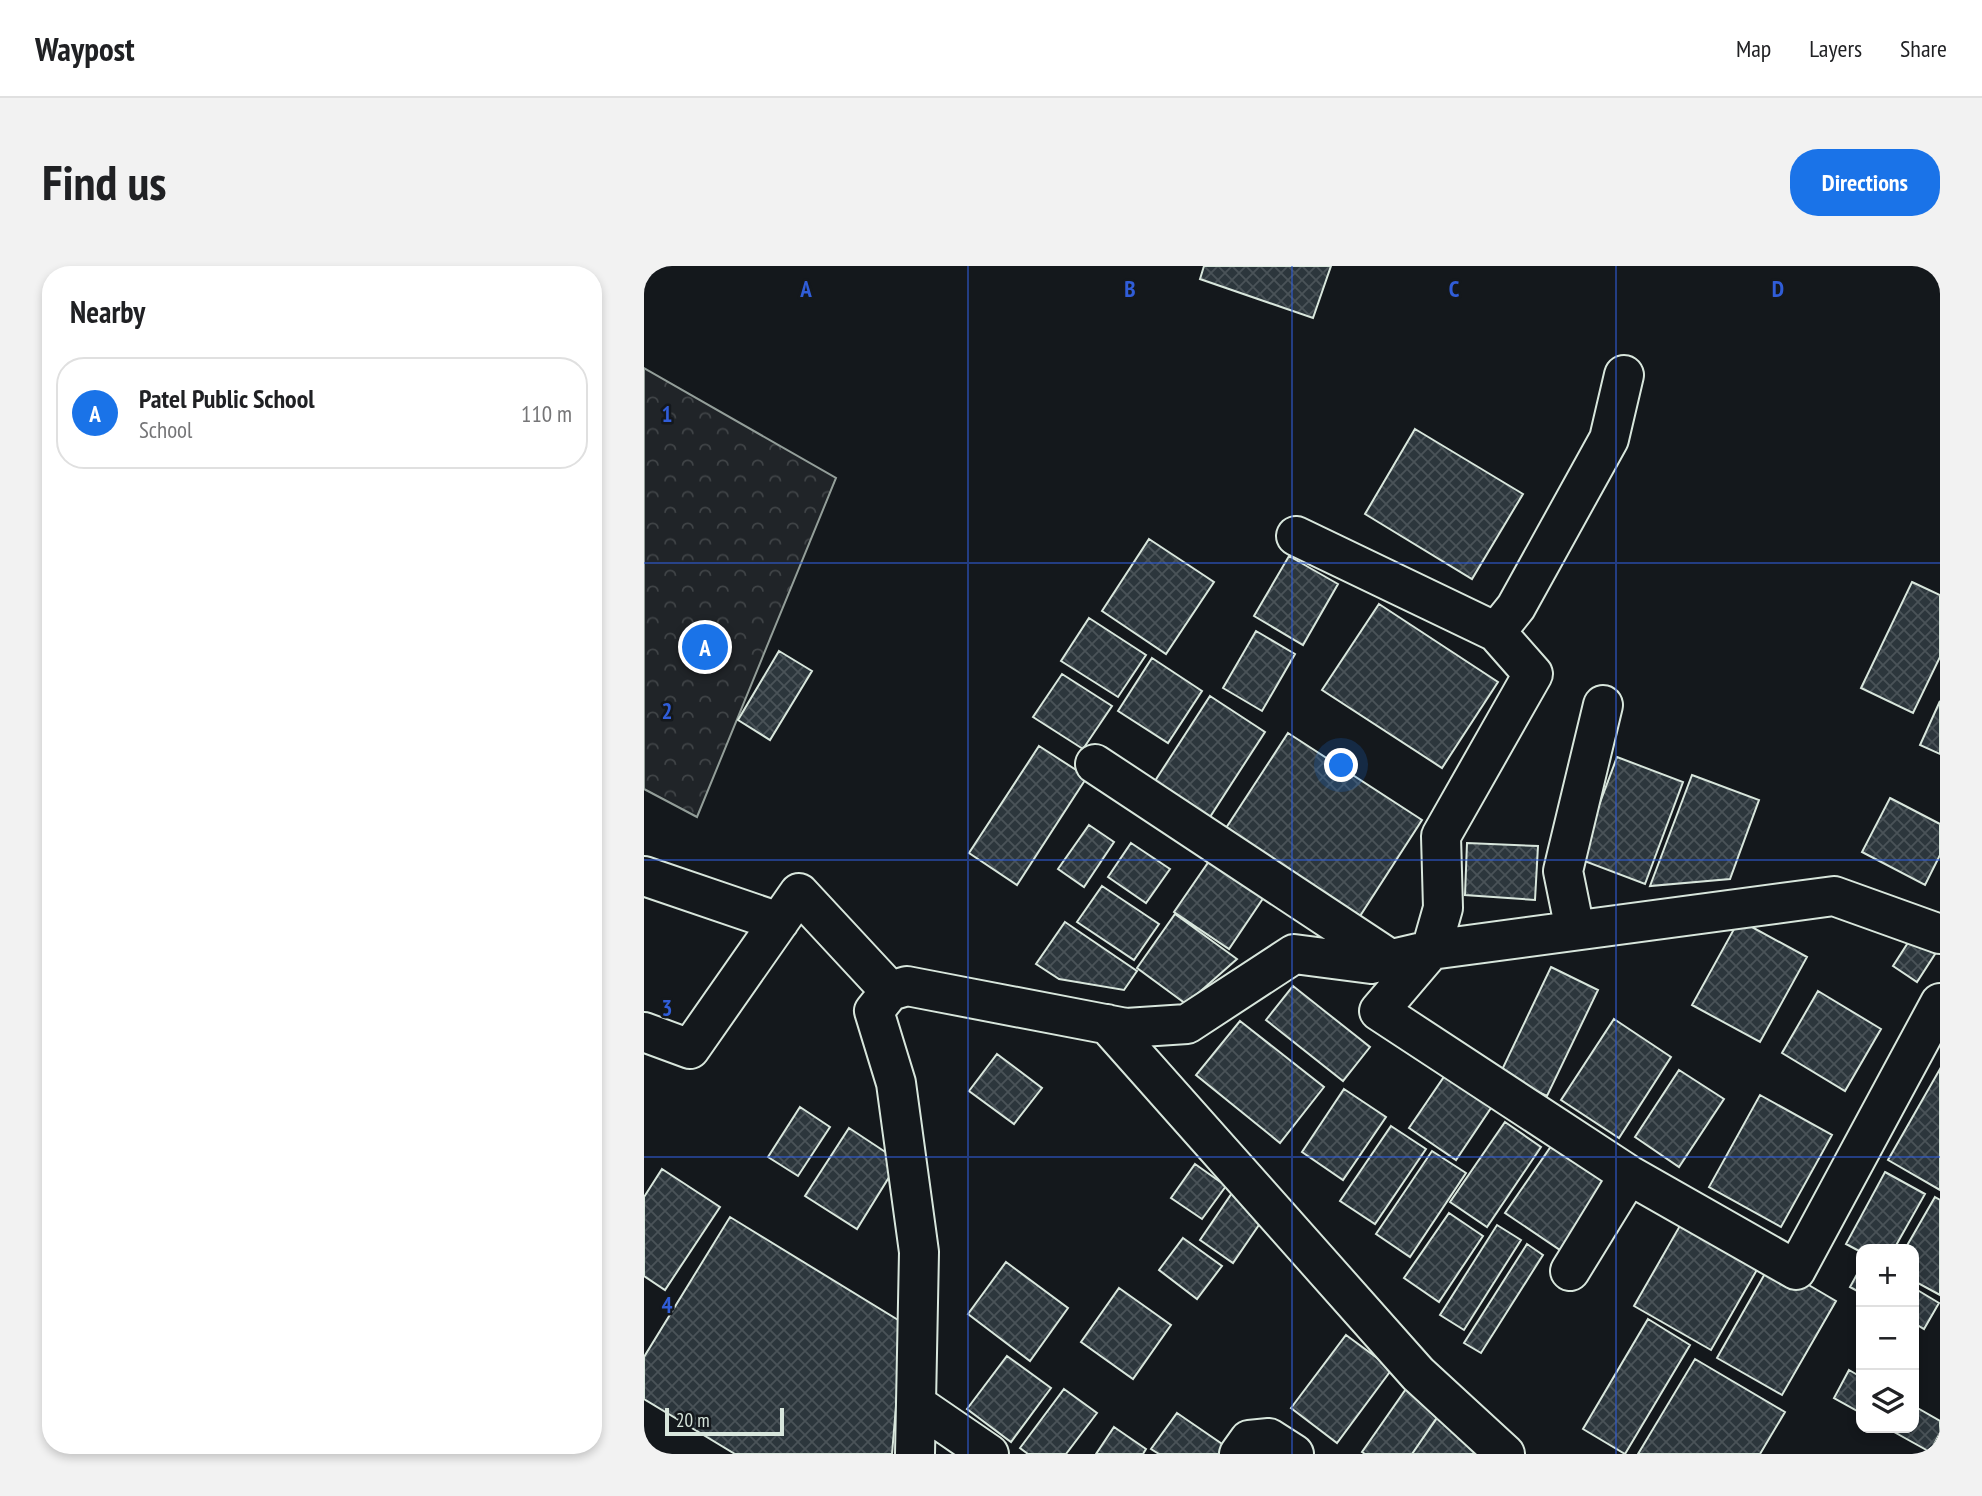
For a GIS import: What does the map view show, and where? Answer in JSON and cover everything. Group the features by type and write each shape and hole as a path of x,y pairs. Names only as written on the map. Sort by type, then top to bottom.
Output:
{"street":[{"path":"1496,632 1516,607 1609,439 1624,374"},
{"path":"1296,536 1496,632 1532,674 1441,836 1443,908 1432,950 1379,1011 1629,1175 1796,1270 1940,1003"},
{"path":"1575,930 1563,871 1604,705"},
{"path":"1095,764 1390,959"},
{"path":"644,876 779,922"},
{"path":"644,1032 690,1049 799,893 890,991"},
{"path":"915,1454 919,1252 896,1083 874,1012 890,991 907,986 1126,1028 1187,1024 1294,954 1371,964 1432,950 1834,896 1940,934"},
{"path":"1107,1024 1409,1364 1505,1454"},
{"path":"1570,1271 1629,1175"},
{"path":"916,1404 989,1454"},
{"path":"1239,1454 1249,1440 1269,1438 1294,1454"}],"green space":[{"path":"644,368 836,478 697,817 644,789"}],"building":[{"path":"1204,266 1331,266 1313,318 1200,279"},
{"path":"1415,429 1523,494 1472,579 1365,514"},
{"path":"1149,539 1214,582 1166,654 1102,611"},
{"path":"1289,556 1338,584 1303,645 1254,616"},
{"path":"1912,582 1940,595 1940,657 1913,713 1861,688"},
{"path":"1379,604 1498,682 1442,768 1322,690"},
{"path":"1089,618 1146,655 1118,697 1061,661"},
{"path":"1256,631 1295,654 1262,711 1223,688"},
{"path":"779,651 812,671 770,740 738,720"},
{"path":"1152,658 1202,691 1168,743 1118,711"},
{"path":"1062,674 1112,706 1083,749 1033,717"},
{"path":"1210,696 1265,732 1208,820 1153,784"},
{"path":"1940,701 1940,754 1920,745"},
{"path":"1288,733 1422,820 1360,916 1226,828"},
{"path":"1039,746 1087,777 1017,885 969,853"},
{"path":"1617,757 1683,782 1645,884 1579,859"},
{"path":"1692,775 1759,800 1730,879 1650,886"},
{"path":"1890,798 1940,824 1940,855 1925,885 1862,852"},
{"path":"1089,825 1114,842 1084,887 1058,869"},
{"path":"1131,843 1170,869 1146,903 1108,877"},
{"path":"1467,843 1538,846 1535,900 1465,895"},
{"path":"1214,854 1268,891 1229,949 1174,912"},
{"path":"1102,886 1159,924 1134,960 1077,922"},
{"path":"1175,914 1237,959 1186,1004 1137,968"},
{"path":"1739,920 1807,957 1760,1042 1692,1005"},
{"path":"1065,922 1137,971 1124,990 1059,979 1036,964"},
{"path":"1913,935 1937,951 1917,982 1893,966"},
{"path":"1551,967 1598,990 1547,1096 1500,1074"},
{"path":"1293,986 1370,1047 1343,1081 1266,1020"},
{"path":"1818,991 1881,1029 1845,1091 1782,1053"},
{"path":"1614,1019 1671,1057 1619,1138 1561,1100"},
{"path":"1240,1021 1324,1087 1280,1143 1196,1075"},
{"path":"997,1054 1042,1088 1014,1124 969,1091"},
{"path":"1450,1068 1497,1099 1456,1160 1409,1128"},
{"path":"1940,1069 1940,1190 1888,1160"},
{"path":"1679,1070 1724,1099 1679,1167 1635,1137"},
{"path":"1344,1089 1386,1117 1343,1180 1302,1152"},
{"path":"1760,1095 1832,1135 1781,1227 1709,1187"},
{"path":"800,1107 830,1127 798,1176 768,1157"},
{"path":"1505,1122 1541,1147 1487,1227 1450,1202"},
{"path":"1391,1126 1426,1149 1375,1224 1340,1201"},
{"path":"849,1128 899,1161 857,1229 805,1196"},
{"path":"1554,1142 1608,1179 1560,1250 1505,1213"},
{"path":"1432,1151 1466,1173 1410,1257 1376,1234"},
{"path":"1195,1164 1226,1186 1202,1219 1171,1198"},
{"path":"662,1169 720,1207 665,1290 644,1276 644,1197"},
{"path":"1885,1172 1925,1194 1897,1244 1856,1244 1856,1249 1846,1244"},
{"path":"1232,1193 1265,1216 1233,1263 1200,1240"},
{"path":"1935,1197 1940,1200 1940,1295 1919,1284 1919,1244 1908,1244"},
{"path":"1449,1213 1483,1236 1439,1302 1404,1278"},
{"path":"730,1217 903,1323 892,1454 735,1454 644,1399 644,1357"},
{"path":"1685,1217 1762,1261 1711,1350 1634,1306"},
{"path":"1497,1225 1521,1240 1464,1330 1440,1315"},
{"path":"1183,1238 1222,1266 1197,1299 1159,1270"},
{"path":"1527,1244 1543,1255 1481,1353 1464,1343"},
{"path":"1006,1262 1068,1308 1030,1361 968,1314"},
{"path":"1771,1263 1836,1301 1782,1395 1717,1358"},
{"path":"1856,1276 1856,1290 1850,1287"},
{"path":"1119,1288 1171,1325 1133,1379 1081,1342"},
{"path":"1919,1291 1939,1303 1924,1329 1919,1326"},
{"path":"1648,1319 1690,1345 1625,1454 1583,1429"},
{"path":"1346,1335 1392,1369 1337,1443 1291,1408"},
{"path":"1007,1356 1051,1388 1011,1442 967,1409"},
{"path":"1695,1359 1785,1412 1760,1454 1638,1454"},
{"path":"1849,1370 1856,1374 1856,1410 1834,1398"},
{"path":"1064,1389 1097,1413 1066,1454 1028,1454 1020,1448"},
{"path":"1406,1389 1440,1413 1412,1454 1365,1454 1362,1452"},
{"path":"1919,1409 1940,1421 1940,1433 1930,1452 1896,1433 1919,1433"},
{"path":"1177,1413 1228,1448 1224,1454 1159,1454 1151,1449"},
{"path":"1437,1418 1483,1450 1480,1454 1412,1454"},
{"path":"1114,1427 1146,1449 1143,1454 1096,1454"}],"place":[{"name":"Patel Public School","path":"705,647"}]}
